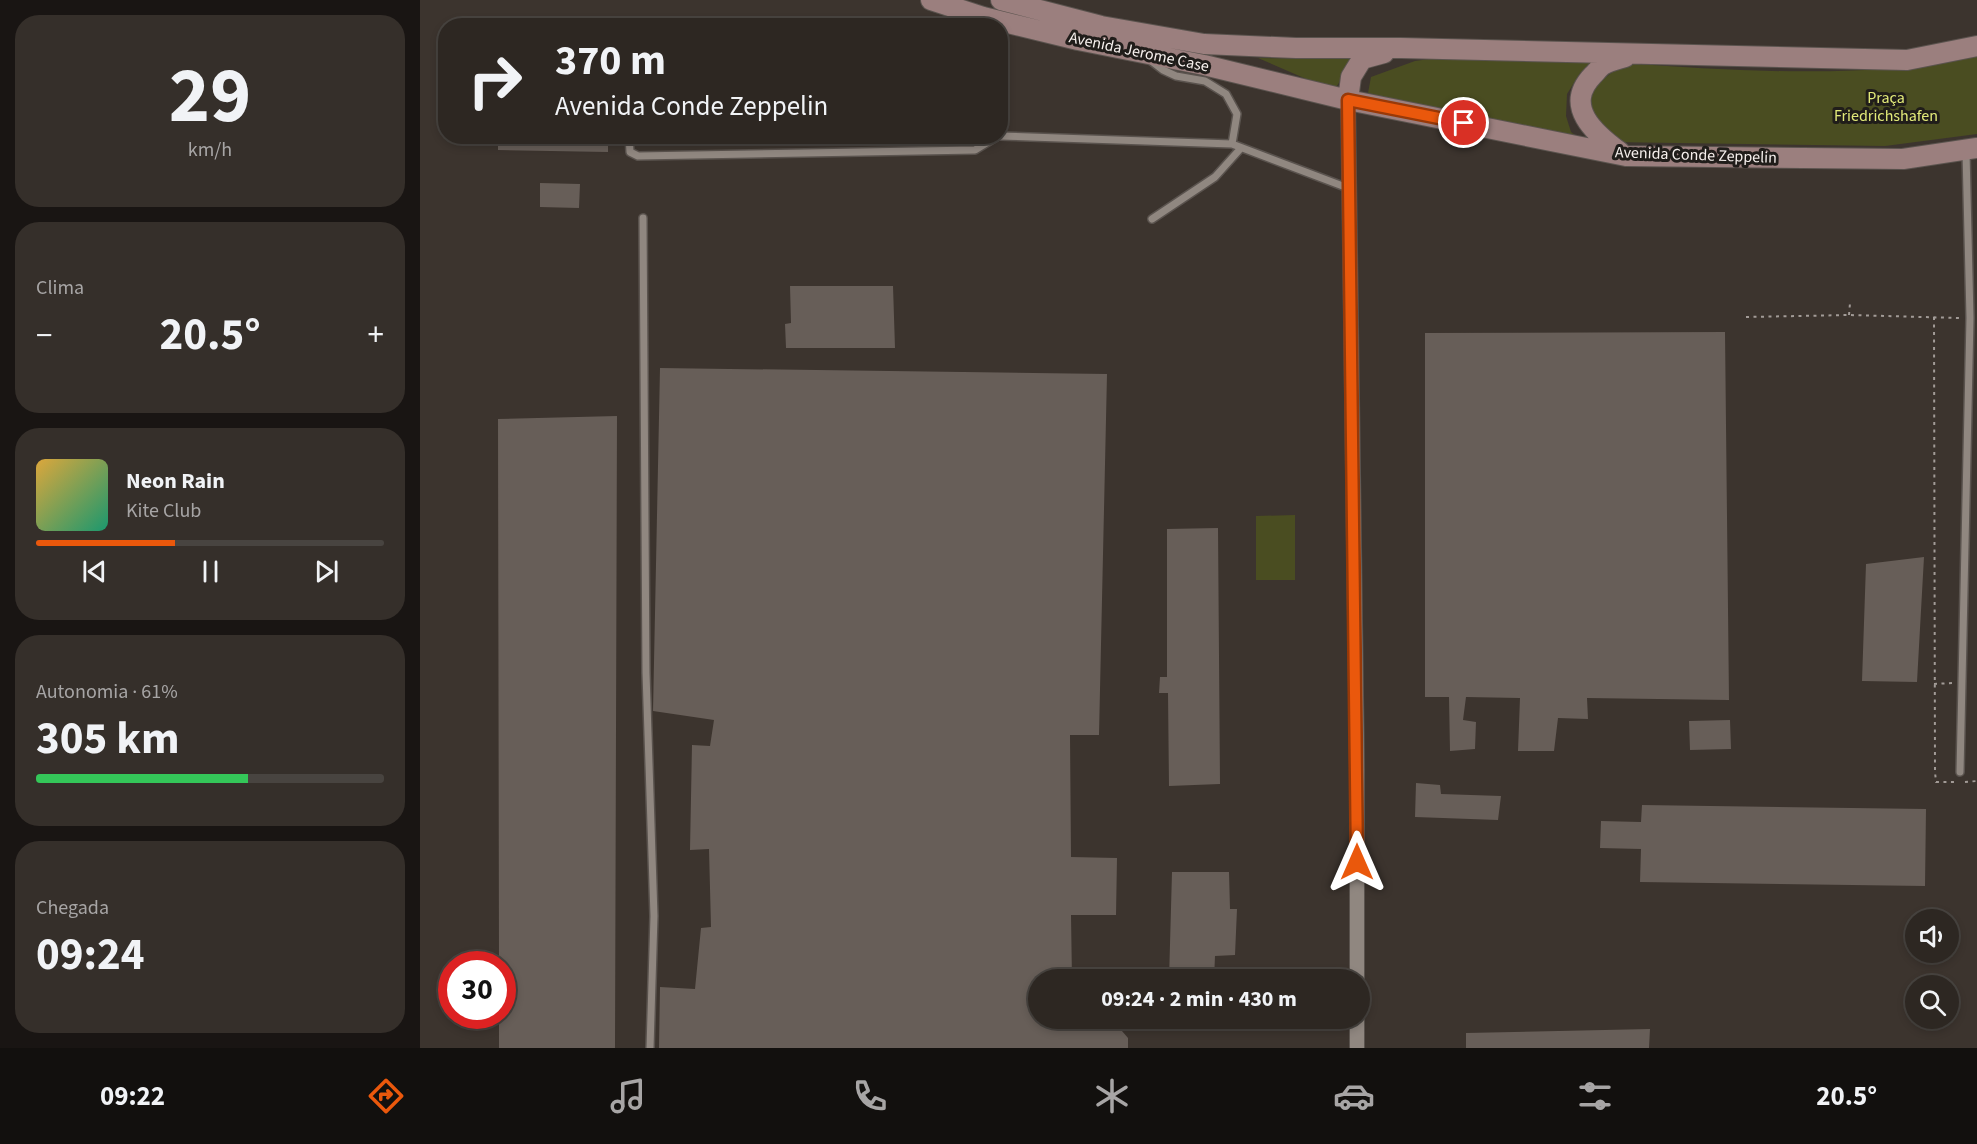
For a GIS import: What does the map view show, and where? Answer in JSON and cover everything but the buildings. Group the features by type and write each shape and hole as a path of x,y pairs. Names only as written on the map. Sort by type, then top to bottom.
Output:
{"main road":[{"name":"Avenida Jerome Case","path":"931,0 986,18"},
{"name":"Avenida Jerome Case","path":"1001,0 1101,26 1204,44 1296,48 1401,48"},
{"name":"Avenida Jerome Case","path":"1008,23 1348,100"},
{"path":"1348,100 1351,77 1362,59 1401,48 1907,60 1977,46"},
{"path":"1626,156 1601,138 1586,121 1580,102 1584,84 1603,64 1634,54"},
{"name":"Avenida Conde Zeppelin","path":"1348,100 1626,156 1903,159 1972,149"}],"street":[{"path":"1348,100 1357,769 1357,969"},
{"path":"1357,1029 1357,1048"}],"lane":[{"path":"1141,53 1162,70 1176,76 1205,81 1226,94 1238,114 1232,144"},
{"path":"1008,136 1232,144 1348,189"},
{"path":"630,144 630,152 638,156 975,150 985,144"},
{"path":"1152,219 1215,177 1241,148"},
{"path":"1960,772 1972,149"},
{"path":"643,218 646,673 654,916 650,1048"}],"path":[{"path":"1850,303 1850,315"},
{"path":"1746,317 1850,315 1970,318"},
{"path":"1934,317 1936,782 1977,781"},
{"path":"1934,684 1962,682"}],"green space":[{"path":"1487,51 1596,61 1580,73 1567,94 1566,116 1571,132 1586,143 1368,93 1371,77 1415,61"},
{"name":"Praça Friedrichshafen","path":"1977,56 1977,134 1885,146 1610,142 1588,103 1596,85 1624,63 1727,70 1831,71 1909,67"},
{"path":"1258,58 1353,59 1334,91"},
{"path":"1295,515 1295,580 1256,580 1256,516"}],"route":[{"path":"1357,862 1348,100 1464,123"}]}
